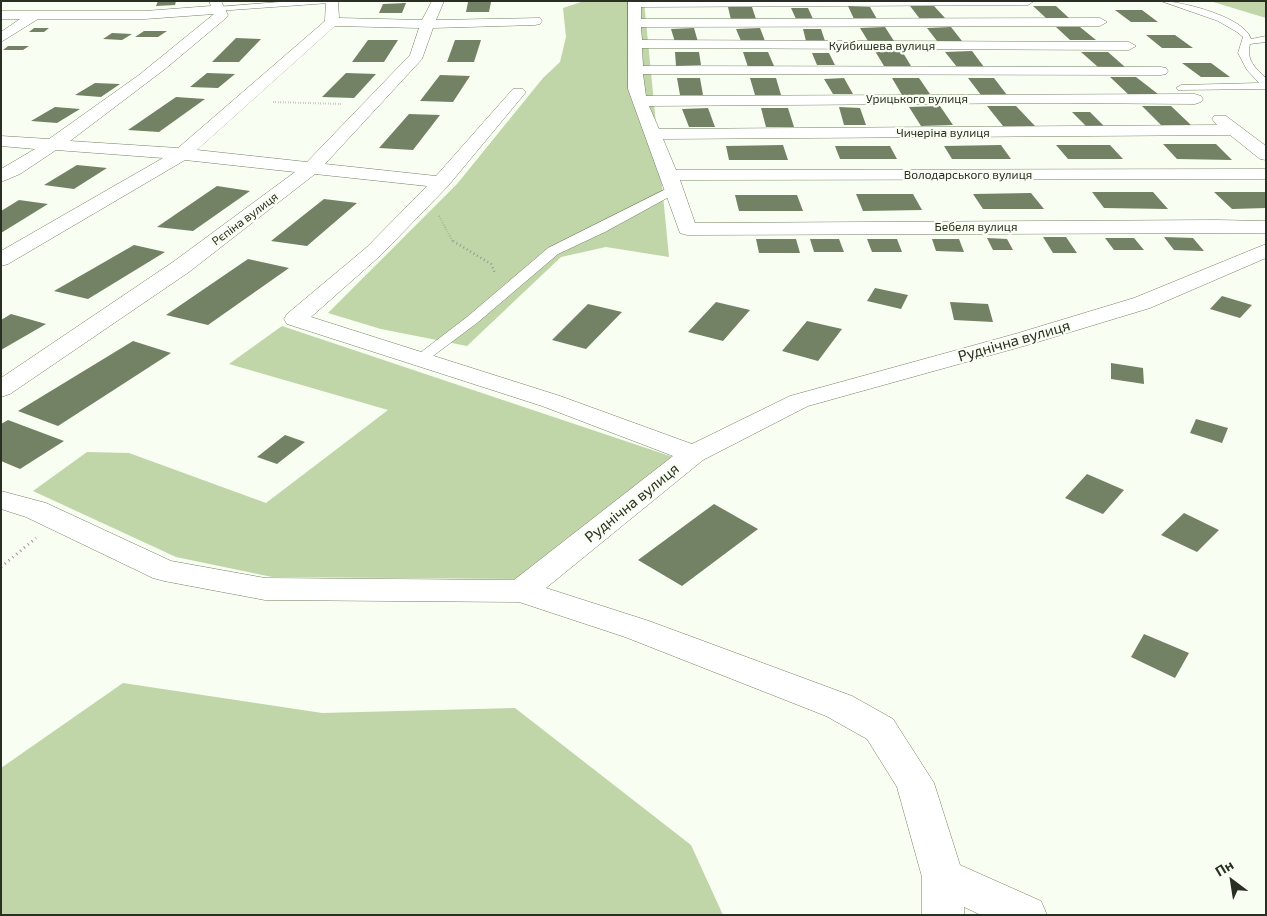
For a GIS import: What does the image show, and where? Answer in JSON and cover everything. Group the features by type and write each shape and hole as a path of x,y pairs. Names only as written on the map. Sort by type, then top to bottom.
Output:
{"street":[{"path":"55,15 68,1"},
{"path":"331,1 332,22"},
{"name":"Рєпіна вулиця","path":"1,388 181,267 310,169 417,56 427,24 438,1"},
{"path":"672,182 639,102 636,89 634,2 1028,1"},
{"path":"782,2 797,46 812,71 834,133"},
{"path":"1,15 144,15 216,5 221,14 200,34 135,85 54,144 1,178"},
{"path":"1081,6 1266,155"},
{"path":"1,38 35,15"},
{"path":"1,260 182,154 332,22 427,24 535,21"},
{"path":"635,23 1100,22"},
{"name":"Куйбишева вулиця","path":"635,44 1129,46"},
{"path":"636,70 1161,71"},
{"path":"518,92 434,188 374,251 295,319 551,401 693,454"},
{"name":"Урицького вулиця","path":"639,102 822,100 1203,105"},
{"name":"Чичеріна вулиця","path":"652,134 1233,130"},
{"path":"1,141 182,154 310,169 434,188"},
{"name":"Володарського вулиця","path":"672,182 1266,174"},
{"name":"Бебеля вулиця","path":"672,182 687,229 1266,227"},
{"name":"Руднічна вулиця","path":"521,591 693,454 799,401 1024,339 1142,303 1266,250"},
{"path":"1,500 36,510 164,570 265,589 521,591 637,630 839,706 880,729 915,784 943,896 1026,915"}],"lane":[{"path":"216,5 331,1"},
{"path":"1165,1 1232,24 1243,31 1247,37 1243,53 1250,68 1266,85"},
{"path":"1246,42 1266,39"},
{"path":"1181,88 1266,85"},
{"path":"420,360 472,320 552,250 600,229 672,182"}],"path":[{"path":"243,101 372,104"},
{"path":"434,188 454,243 491,264 504,291"},
{"path":"1,567 57,520"}],"green space":[{"path":"584,1 644,1 669,257 606,247 561,257 467,346 381,329 328,313 457,184 543,78 560,62 566,37 563,8"},
{"path":"1210,1 1266,1 1266,18"},
{"path":"282,326 673,457 517,579 272,577 176,557 33,491 87,452 129,453 266,503 388,410 229,364"},
{"path":"123,683 322,713 515,708 691,845 723,915 1,915 1,768"}],"building":[{"path":"158,1 176,1 175,5 156,6"},
{"path":"468,2 491,2 489,12 466,12"},
{"path":"406,3 402,13 379,13 383,4"},
{"path":"848,6 870,7 877,19 854,19"},
{"path":"910,6 934,6 945,18 920,19"},
{"path":"1033,6 1056,6 1069,18 1046,18"},
{"path":"728,7 752,7 756,19 731,20"},
{"path":"791,8 808,8 813,19 796,19"},
{"path":"1115,10 1142,10 1158,22 1131,22"},
{"path":"885,27 894,41 868,41 860,28"},
{"path":"951,27 962,41 937,41 927,28"},
{"path":"1056,27 1080,27 1096,40 1070,40"},
{"path":"34,28 49,28 44,32 29,32"},
{"path":"694,28 698,42 675,42 671,29"},
{"path":"760,28 765,41 741,41 736,29"},
{"path":"803,29 821,29 825,41 806,41"},
{"path":"144,31 167,31 158,37 135,37"},
{"path":"112,33 132,34 122,40 103,39"},
{"path":"1146,35 1175,35 1193,48 1162,48"},
{"path":"236,38 261,39 239,62 212,62"},
{"path":"368,40 398,40 384,62 352,62"},
{"path":"455,40 481,40 474,62 447,62"},
{"path":"8,46 29,46 23,50 3,50"},
{"path":"875,51 902,51 911,66 884,66"},
{"path":"972,51 984,67 957,67 945,52"},
{"path":"675,52 699,52 701,65 676,66"},
{"path":"743,52 768,52 774,66 748,67"},
{"path":"1081,52 1108,52 1125,67 1098,67"},
{"path":"812,53 829,53 835,65 817,65"},
{"path":"1182,63 1211,63 1230,77 1201,77"},
{"path":"207,73 235,74 218,88 190,87"},
{"path":"346,73 376,74 354,98 322,97"},
{"path":"440,75 470,76 453,102 420,101"},
{"path":"1110,77 1136,77 1158,94 1129,95"},
{"path":"677,78 700,78 703,95 680,95"},
{"path":"750,78 776,78 781,95 755,95"},
{"path":"844,78 853,94 833,94 824,79"},
{"path":"892,78 919,78 930,94 902,95"},
{"path":"968,78 994,78 1007,95 981,95"},
{"path":"95,83 120,84 101,97 75,95"},
{"path":"176,97 205,99 159,132 128,130"},
{"path":"940,106 953,125 921,126 909,107"},
{"path":"987,106 1016,106 1035,126 1003,126"},
{"path":"1142,106 1171,106 1191,125 1161,125"},
{"path":"55,107 80,109 57,123 31,121"},
{"path":"839,107 860,108 866,125 844,125"},
{"path":"708,108 715,127 689,127 682,109"},
{"path":"761,108 788,108 794,127 766,127"},
{"path":"1072,112 1090,112 1104,126 1086,126"},
{"path":"409,114 440,115 413,150 379,148"},
{"path":"1163,144 1216,144 1232,160 1177,159"},
{"path":"783,145 788,160 729,160 726,146"},
{"path":"1001,145 1011,159 952,159 944,146"},
{"path":"1056,145 1110,145 1123,159 1068,159"},
{"path":"835,146 890,146 897,159 840,159"},
{"path":"77,165 107,168 74,189 44,185"},
{"path":"217,186 250,191 193,231 157,227"},
{"path":"1092,192 1153,192 1168,209 1104,208"},
{"path":"1214,192 1266,192 1266,208 1232,209"},
{"path":"1031,193 1044,209 983,209 973,194"},
{"path":"856,194 913,194 922,210 863,211"},
{"path":"735,195 797,195 803,211 739,211"},
{"path":"324,199 357,203 307,246 271,241"},
{"path":"19,200 48,204 1,233 1,211"},
{"path":"1043,237 1066,237 1077,253 1053,253"},
{"path":"1164,237 1193,238 1204,251 1174,250"},
{"path":"987,238 1007,239 1013,250 993,250"},
{"path":"1105,238 1134,238 1144,250 1114,250"},
{"path":"756,239 796,239 800,253 759,253"},
{"path":"810,239 839,239 844,252 814,252"},
{"path":"867,239 897,239 902,252 872,252"},
{"path":"932,239 959,239 964,252 936,251"},
{"path":"134,245 165,252 88,299 54,291"},
{"path":"248,259 289,268 208,325 166,315"},
{"path":"875,288 908,295 901,309 867,301"},
{"path":"1222,296 1252,305 1240,318 1210,309"},
{"path":"716,302 750,310 723,341 688,332"},
{"path":"950,302 988,304 993,322 954,320"},
{"path":"588,304 622,312 586,349 552,340"},
{"path":"11,314 46,324 1,350 1,320"},
{"path":"807,321 842,329 818,361 782,351"},
{"path":"133,341 171,353 58,426 18,411"},
{"path":"1111,363 1143,368 1144,384 1111,379"},
{"path":"1196,419 1228,428 1222,443 1190,433"},
{"path":"8,420 64,441 20,469 1,461 1,424"},
{"path":"285,435 305,442 277,464 257,457"},
{"path":"1087,474 1124,490 1103,514 1065,498"},
{"path":"714,504 758,529 682,586 638,560"},
{"path":"1184,513 1219,530 1197,552 1161,535"},
{"path":"1144,634 1189,653 1175,678 1131,657"}]}
